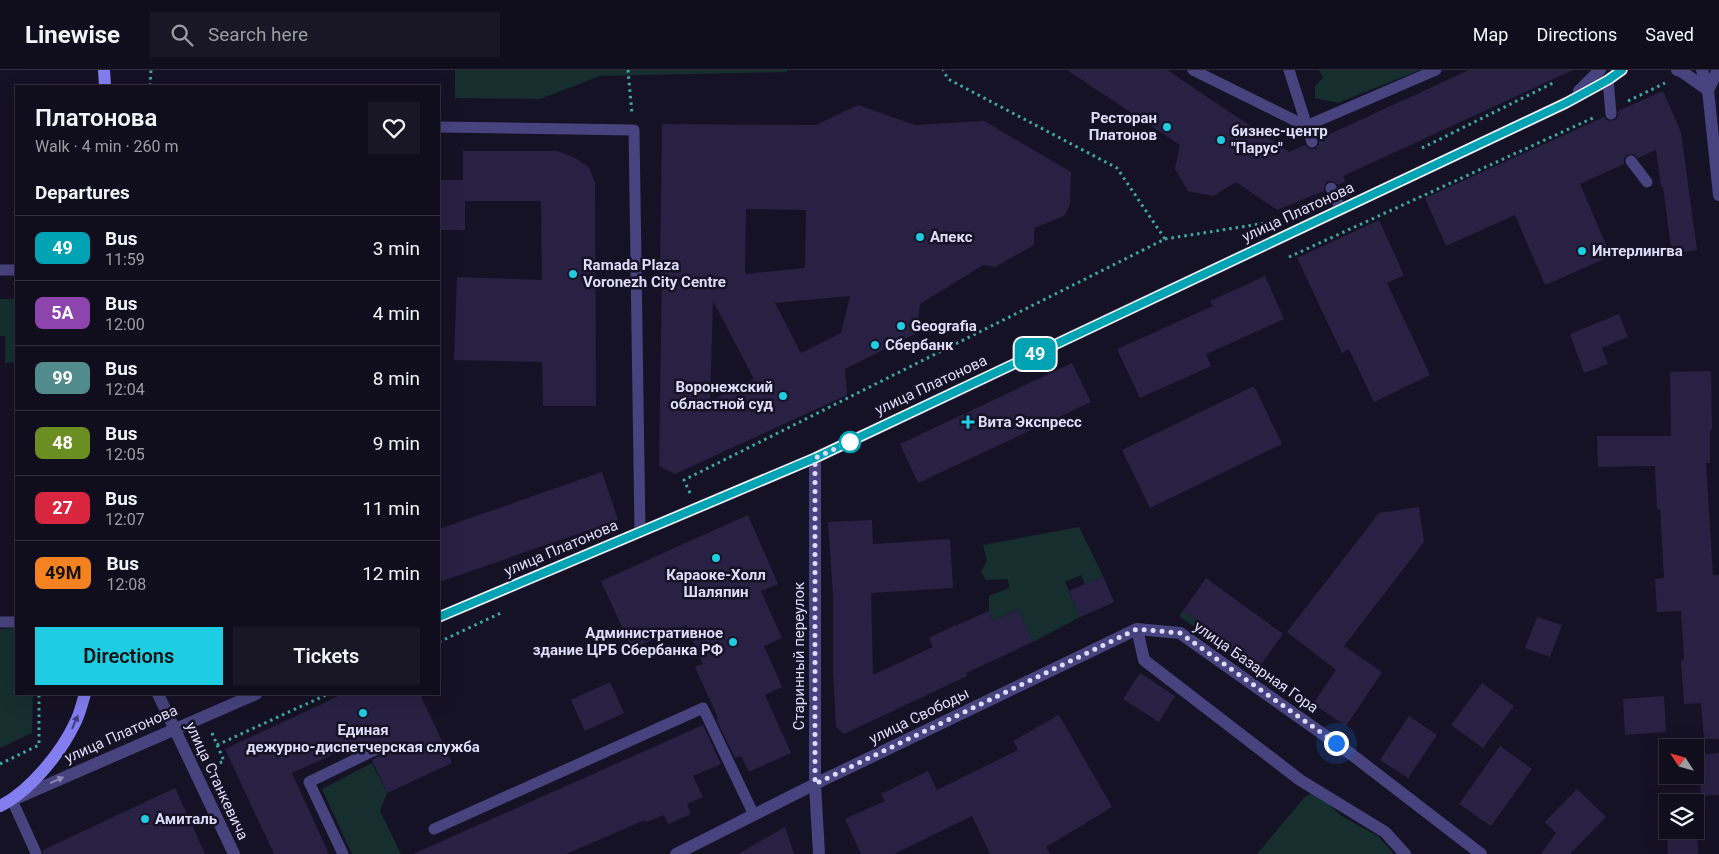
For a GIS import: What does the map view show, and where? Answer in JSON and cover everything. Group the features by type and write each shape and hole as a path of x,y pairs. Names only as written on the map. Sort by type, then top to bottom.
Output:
{"main road":[{"path":"104,70 104,85"},
{"path":"12,800 54,760 76,723 85,695"},
{"name":"улица Платонова","path":"0,806 12,800"}],"street":[{"name":"улица Платонова","path":"440,617 815,458 1566,103 1604,75 1622,70"},
{"path":"1702,70 1708,90 1719,178 1719,195"},
{"path":"1708,90 1718,70"},
{"path":"1675,74 1681,71 1708,90"},
{"name":"Старинный переулок","path":"815,458 815,784 819,854"},
{"path":"1137,629 1144,660 1300,780 1385,832 1405,854"},
{"name":"улица Свободы","path":"676,854 815,784 1137,629"},
{"name":"улица Базарная Гора","path":"1137,629 1180,633 1351,754 1481,854"},
{"name":"улица Станкевича","path":"158,695 234,854"},
{"name":"улица Платонова","path":"12,800 254,695"}],"lane":[{"path":"1193,70 1306,126 1436,70"},
{"path":"1289,70 1312,142"},
{"path":"1604,75 1611,111"},
{"path":"440,127 634,130 640,532"},
{"path":"1631,161 1647,182"},
{"path":"1331,188 1341,210"},
{"path":"0,270 15,270"},
{"path":"0,622 15,622"},
{"path":"434,829 703,708 754,815"},
{"path":"342,854 309,782 380,748"},
{"path":"12,800 36,853"}],"path":[{"path":"150,85 151,70"},
{"path":"628,70 634,130"},
{"path":"943,70 948,79 1117,168 1165,239"},
{"path":"1574,117 1578,125 1611,111 1675,74"},
{"path":"1422,148 1555,82"},
{"path":"697,508 684,480 1165,239 1274,222"},
{"path":"0,764 39,746 39,695"},
{"path":"210,767 224,761 217,745 326,695"}],"green space":[{"path":"455,70 787,70 787,72 600,76 540,99 455,98"},
{"path":"1319,70 1420,70 1338,103 1315,98 1315,86 1323,78"},
{"path":"0,299 15,299 15,362 5,363 5,336 0,336"},
{"path":"1079,527 1103,576 1085,584 1081,575 1065,582 1080,617 1033,642 1018,609 993,621 989,611 989,596 1009,588 1008,579 986,580 981,572 987,561 983,545"},
{"path":"1183,611 1260,666 1257,671 1179,616"},
{"path":"15,628 15,695 33,695 32,733 0,748 0,629"},
{"path":"372,763 387,793 380,811 401,854 352,854 322,789"},
{"path":"1311,793 1326,802 1343,817 1378,836 1394,854 1257,854 1304,798"}],"building":[{"name":"бизнес-центр \"Парус\"","path":"1067,70 1167,70 1289,152 1305,145 1310,149 1315,149 1319,144 1319,139 1469,70 1573,70 1343,176 1345,182 1338,185 1332,181 1327,181 1324,191 1277,210 1236,182 1213,196 1188,191 1175,169 1180,145"},
{"path":"1663,91 1681,132 1697,250 1672,254 1656,150 1638,158 1633,154 1627,155 1624,159 1624,164 1580,184 1611,256 1545,285 1515,215 1446,246 1425,198 1604,117 1608,121 1615,120 1618,117 1618,111"},
{"path":"858,105 915,125 984,121 1071,172 1070,205 1064,216 1034,228 1034,245 995,267 983,265 920,304 917,333 845,369 847,395 675,474 659,466 662,124 816,125","holes":["746,209 806,210 805,268 745,274","850,296 841,333 801,353 775,303","713,301 754,379 710,401"]},
{"path":"463,151 558,151 575,158 589,167 595,183 596,406 543,406 542,362 454,360 457,277 542,280 541,201 465,201 465,230 440,230 440,180 463,180"},
{"path":"1379,220 1404,275 1387,283 1430,375 1374,402 1349,349 1342,353 1297,258"},
{"path":"1265,276 1284,319 1206,354 1211,366 1140,398 1117,349 1213,306 1210,301"},
{"path":"1619,314 1628,337 1602,348 1608,364 1584,373 1570,334"},
{"path":"1072,363 1091,402 918,483 900,444"},
{"path":"1711,371 1712,430 1710,430 1710,463 1706,463 1713,575 1719,575 1719,739 1704,739 1701,703 1684,704 1681,661 1684,660 1681,611 1657,612 1655,579 1664,578 1660,509 1657,509 1655,466 1598,467 1597,436 1671,436 1670,372"},
{"path":"1254,386 1282,444 1150,508 1122,450"},
{"path":"602,472 618,520 440,582 440,529"},
{"path":"1419,507 1424,542 1344,646 1382,672 1346,726 1313,704 1336,670 1287,632 1379,513"},
{"name":"Административное здание ЦРБ Сбербанка РФ","path":"748,515 778,584 761,591 782,638 764,646 782,687 765,695 791,753 749,772 741,756 735,758 716,719 718,718 695,667 703,664 686,625 632,649 601,581"},
{"path":"872,520 873,544 950,539 953,588 871,593 873,675 933,647 929,638 989,611 993,621 1018,609 1033,642 966,673 967,676 844,734 836,727 833,673 833,595 828,522"},
{"path":"1103,576 1114,602 1080,617 1069,591"},
{"path":"1206,578 1283,634 1260,666 1183,611"},
{"path":"1537,617 1562,625 1550,657 1525,648"},
{"path":"1140,673 1175,696 1159,722 1123,699"},
{"path":"610,682 624,713 585,731 571,700"},
{"path":"1482,683 1514,706 1483,748 1451,725"},
{"path":"341,695 420,695 452,763 387,793 372,760 385,753 386,745 379,741 366,746 363,741 292,773 329,854 274,854 225,749"},
{"path":"1664,696 1666,732 1625,735 1623,699"},
{"path":"1059,715 1112,807 1046,847 1050,854 990,854 972,816 894,854 861,854 845,819 885,801 881,794 928,771 937,790 1018,750 1013,741"},
{"path":"1409,716 1437,735 1408,778 1380,760"},
{"path":"703,725 721,764 693,776 703,797 687,804 691,814 668,824 664,815 646,822 645,820 566,854 413,854"},
{"path":"1500,746 1532,769 1491,826 1459,804"},
{"path":"1719,753 1719,795 1704,796 1704,794 1701,794 1700,784 1704,784 1704,754"},
{"path":"175,788 205,854 43,854 43,850"},
{"path":"1577,789 1606,817 1570,854 1541,854 1556,833 1545,822"},
{"path":"785,827 794,854 738,854"},
{"path":"1667,839 1697,839 1698,854 1668,854"}],"bus line":[{"name":"49","path":"440,617 815,458 1566,103 1608,80 1622,70"}],"place":[{"name":"Ресторан Платонов","path":"1167,127"},
{"name":"бизнес-центр \"Парус\"","path":"1221,140"},
{"name":"Апекс","path":"920,237"},
{"name":"Интерлингва","path":"1582,251"},
{"name":"Ramada Plaza Voronezh City Centre","path":"573,274"},
{"name":"Geografia","path":"901,326"},
{"name":"Сбербанк","path":"875,345"},
{"name":"Воронежский областной суд","path":"783,396"},
{"name":"Вита Экспресс","path":"968,422"},
{"name":"Караоке-Холл Шаляпин","path":"716,558"},
{"name":"Административное здание ЦРБ Сбербанка РФ","path":"733,642"},
{"name":"Единая дежурно-диспетчерская служба","path":"363,713"},
{"name":"Амиталь","path":"145,819"}],"route":[{"path":"850,442 815,458 815,784 1137,629 1180,633 1336,743"}]}
